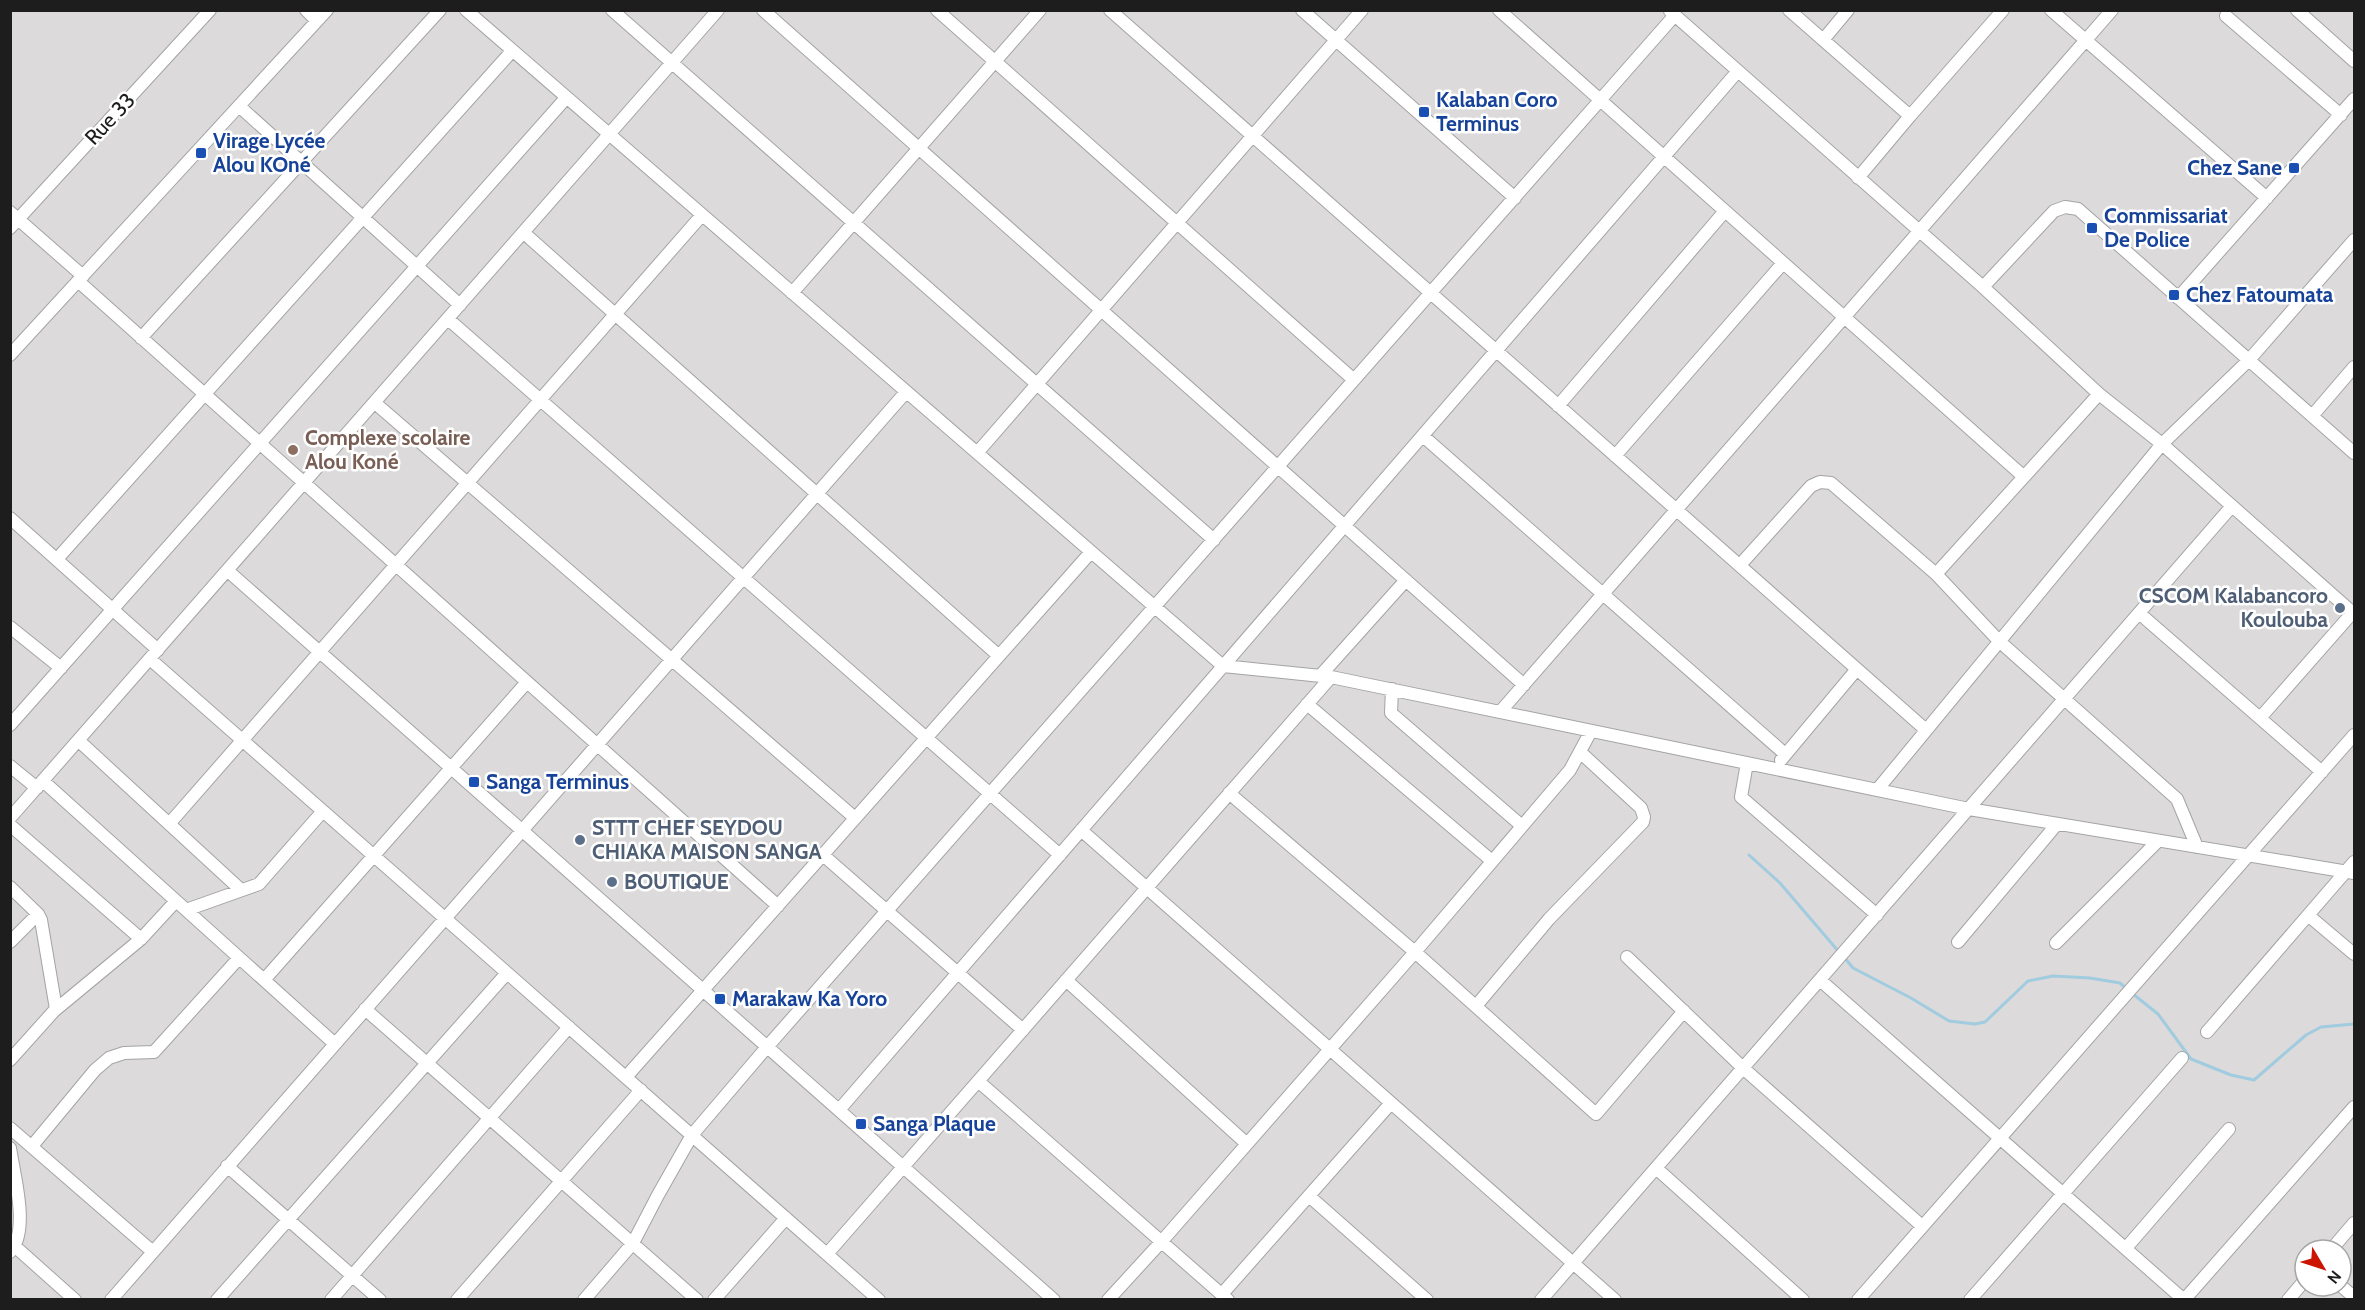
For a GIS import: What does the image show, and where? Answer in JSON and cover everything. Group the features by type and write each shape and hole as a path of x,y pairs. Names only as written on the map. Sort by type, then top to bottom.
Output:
{"street":[{"name":"Rue 33","path":"13,220 210,10"},
{"path":"306,10 318,21"},
{"path":"10,355 327,10"},
{"path":"141,338 440,10"},
{"path":"466,10 1223,666 1326,676 1969,809 2350,873"},
{"path":"612,10 1214,540"},
{"path":"10,818 718,10"},
{"path":"763,10 1524,685"},
{"path":"937,10 1354,380"},
{"path":"792,293 1040,10"},
{"path":"1110,10 1926,730"},
{"path":"1302,10 1515,198"},
{"path":"977,453 1362,10"},
{"path":"1499,10 2023,476"},
{"path":"1789,10 1910,116"},
{"path":"1823,40 1848,10"},
{"path":"1858,178 2003,10"},
{"path":"2051,10 2267,198"},
{"path":"1500,712 2112,10"},
{"path":"2297,10 2355,61"},
{"path":"584,1299 633,1243 692,1135 1515,198 1672,13 1983,287 2099,394 2162,444 2354,612 2260,718"},
{"path":"2226,16 2341,115"},
{"path":"57,559 512,51"},
{"path":"839,1110 1738,71"},
{"path":"10,725 566,98"},
{"path":"2178,298 2355,99"},
{"path":"239,106 460,305"},
{"path":"1983,287 2054,211 2065,207 2078,209 2355,453"},
{"path":"1558,406 1725,212"},
{"path":"169,824 702,214"},
{"path":"13,220 80,279 141,338 778,906"},
{"path":"524,233 999,656"},
{"path":"1877,790 2162,444 2249,360 2355,240"},
{"path":"1615,456 1783,263"},
{"path":"448,319 1060,855"},
{"path":"2312,416 2355,367"},
{"path":"111,1299 906,392"},
{"path":"1936,574 2099,394"},
{"path":"375,403 855,818"},
{"path":"1423,436 1785,754"},
{"path":"1740,566 1811,486 1825,481 1831,483 1936,574 1999,640 2176,799 2198,847"},
{"path":"1541,1299 2232,506"},
{"path":"10,518 113,610 154,654 242,740 879,1299"},
{"path":"626,1077 1091,552"},
{"path":"228,571 1054,1299"},
{"path":"827,1254 1307,704 1326,676 1406,580"},
{"path":"2139,613 2322,772"},
{"path":"10,627 61,668"},
{"path":"1775,769 1857,669"},
{"path":"264,980 527,682"},
{"path":"1392,689 1391,713 1522,826"},
{"path":"1307,704 1492,861"},
{"path":"1108,1299 1162,1241 1415,952 1570,770 1591,731"},
{"path":"1858,1299 2355,735"},
{"path":"79,741 240,890"},
{"path":"1476,1006 1549,919 1642,822 1644,817 1641,808 1580,752"},
{"path":"1747,763 1741,797 1877,915"},
{"path":"10,766 40,785 176,901 335,1044"},
{"path":"1229,793 1415,952 1596,1114 1684,1011"},
{"path":"186,910 259,884 323,811"},
{"path":"1958,942 2057,824"},
{"path":"10,825 141,939"},
{"path":"1081,830 1615,1299"},
{"path":"2056,943 2158,840"},
{"path":"823,855 1023,1030"},
{"path":"2207,1032 2350,873 2355,862"},
{"path":"10,887 38,914 41,920 56,1009"},
{"path":"10,1060 56,1009 141,939 176,901"},
{"path":"10,942 38,914"},
{"path":"2309,916 2355,954"},
{"path":"1627,957 1743,1068 1922,1226"},
{"path":"32,1146 95,1070 109,1058 124,1053 154,1052 239,958"},
{"path":"217,1299 507,973"},
{"path":"1066,980 1247,1144"},
{"path":"1820,980 2184,1299 2355,1107"},
{"path":"365,1009 697,1299"},
{"path":"331,1299 569,1027"},
{"path":"1970,1299 2182,1058"},
{"path":"978,1081 1226,1297 1309,1196 1391,1103"},
{"path":"457,1299 641,1090"},
{"path":"10,1128 153,1252"},
{"path":"2126,1248 2229,1129"},
{"path":"10,1148 20,1213 12,1247 75,1299"},
{"path":"227,1166 381,1299"},
{"path":"1656,1168 1803,1299"},
{"path":"1309,1196 1425,1299"},
{"path":"714,1299 786,1218"},
{"path":"2342,1238 2355,1223"}],"shaded area":[{"path":"10,11 2354,11 2354,1299 11,1299"}],"waterway":[{"path":"1749,855 1780,883 1839,952"},
{"path":"1844,957 1853,968 1949,1021 1975,1024 1985,1022 2028,981 2053,976 2090,978 2120,983 2128,990"},
{"path":"2133,994 2158,1014 2191,1059 2231,1075 2254,1080 2306,1035 2321,1027 2354,1024"}],"place":[{"name":"Kalaban Coro Terminus","path":"1424,112"},
{"name":"Virage Lycée Alou KOné","path":"201,153"},
{"name":"Chez Sane","path":"2294,168"},
{"name":"Commissariat De Police","path":"2092,228"},
{"name":"Chez Fatoumata","path":"2174,295"},
{"name":"Complexe scolaire Alou Koné","path":"293,450"},
{"name":"CSCOM Kalabancoro Koulouba","path":"2340,608"},
{"name":"Sanga Terminus","path":"474,782"},
{"name":"STTT CHEF SEYDOU CHIAKA MAISON SANGA","path":"580,840"},
{"name":"BOUTIQUE","path":"612,882"},
{"name":"Marakaw Ka Yoro","path":"720,999"},
{"name":"Sanga Plaque","path":"861,1124"}]}
